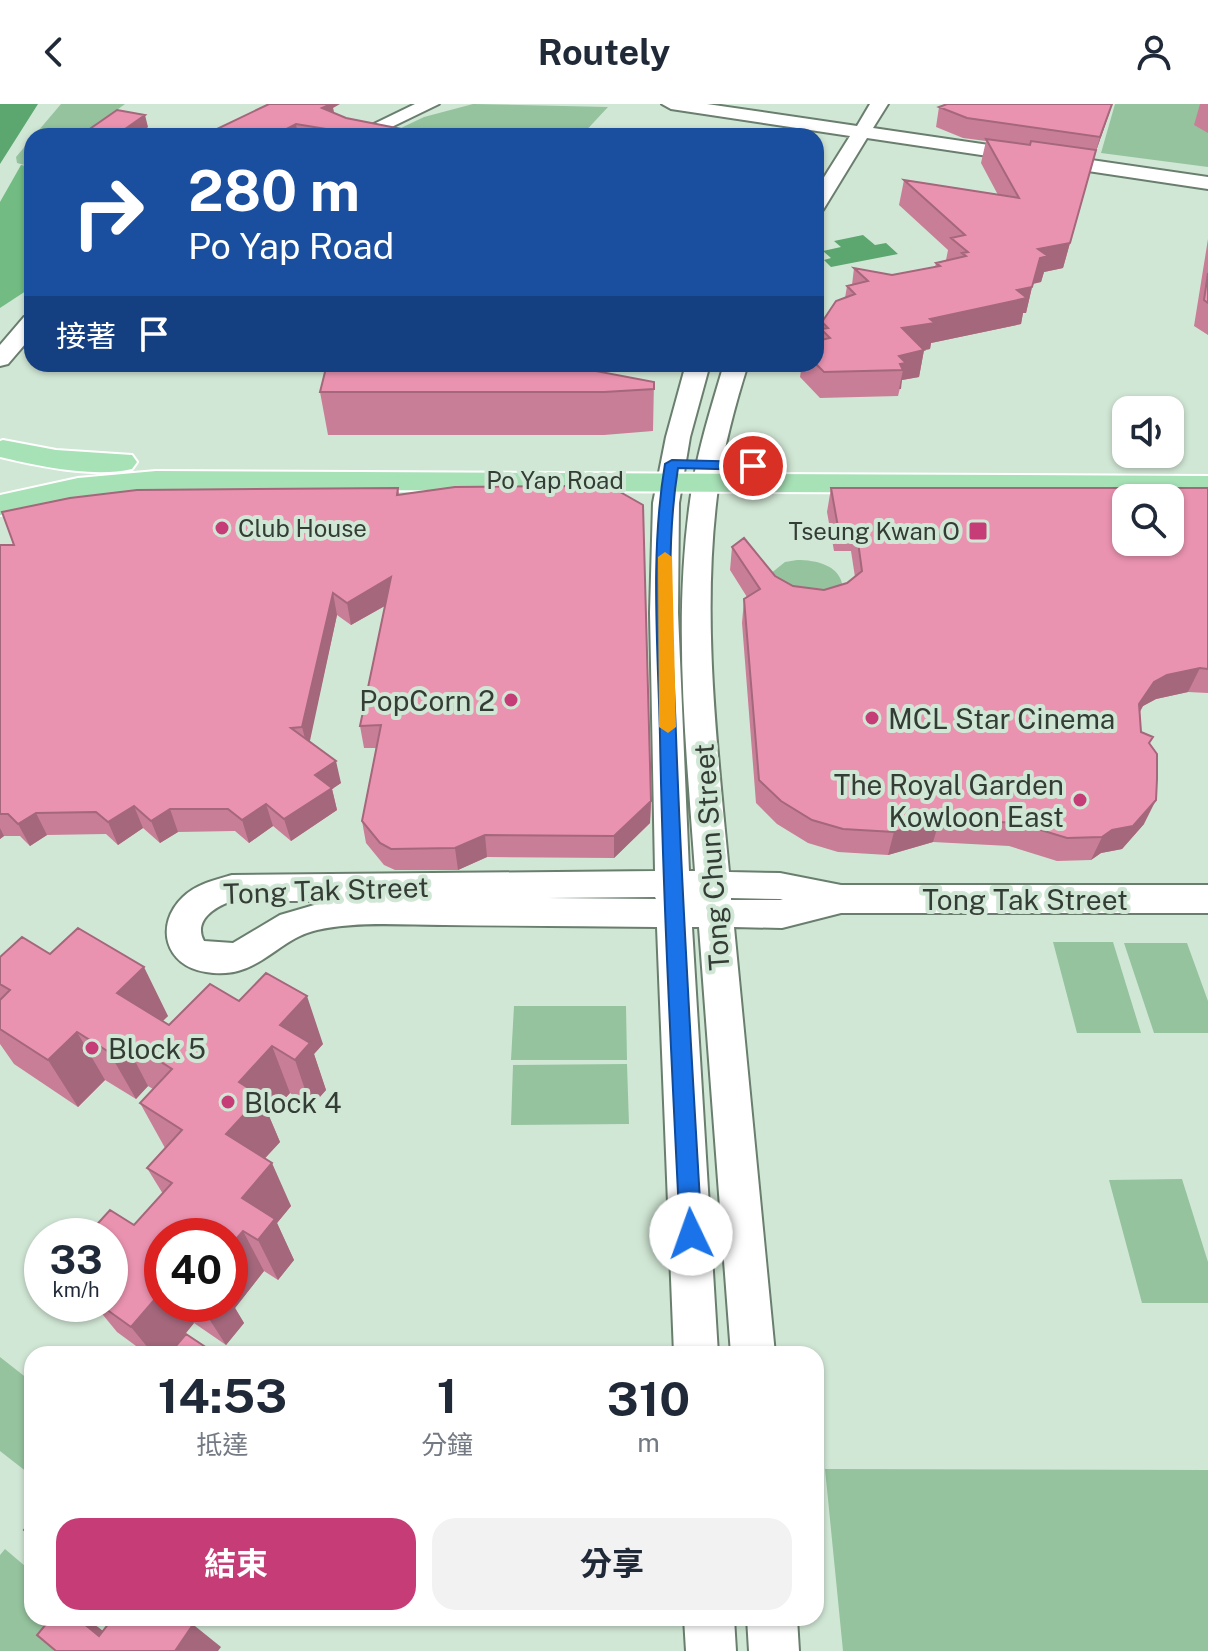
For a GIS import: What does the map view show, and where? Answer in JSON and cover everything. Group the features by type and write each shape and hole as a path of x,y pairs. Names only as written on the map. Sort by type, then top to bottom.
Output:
{"main road":[{"name":"Po Yap Road","path":"2,448 56,459 155,463 1208,485"},
{"name":"Po Yap Road","path":"0,497 11,476 12,466 2,448"},
{"name":"Po Yap Road","path":"707,474 1208,464"},
{"name":"Po Yap Road","path":"0,505 51,491 156,480 670,473"}],"street":[{"path":"376,128 430,104"},
{"path":"671,104 1208,183"},
{"path":"824,193 879,104"},
{"path":"0,359 16,335"},
{"name":"Tong Chun Street","path":"696,372 670,473 666,503 664,613 696,1346"},
{"name":"Tong Chun Street","path":"734,372 707,474 697,547 698,675 752,1346"},
{"name":"Tong Tak Street","path":"674,898 457,914 376,911 326,914 300,921 241,956 226,959 197,955 182,937 184,916 192,906 217,891 232,888 674,898 714,899 782,914 841,899 1208,899"},
{"path":"709,1626 711,1651"},
{"path":"772,1626 774,1651"}],"shaded area":[{"path":"0,104 38,104 0,164"},
{"path":"61,104 125,104 93,128 41,128"},
{"path":"473,104 608,107 588,128 401,128 424,117"},
{"path":"1115,104 1208,104 1208,167 1101,153"},
{"path":"24,148 24,165 17,163 16,157"},
{"path":"21,165 24,166 24,292 0,308 0,202"},
{"path":"863,235 875,245 886,243 898,254 831,267 824,260 831,258 824,251 841,247 834,241"},
{"path":"812,561 833,569 843,588 824,605 770,574 785,562"},
{"path":"1053,942 1113,942 1141,1033 1077,1033"},
{"path":"1124,943 1187,943 1208,1001 1208,1033 1154,1033"},
{"path":"514,1006 626,1006 627,1060 511,1060"},
{"path":"627,1064 629,1124 511,1125 513,1065"},
{"path":"1182,1179 1208,1262 1208,1303 1142,1303 1109,1180"},
{"path":"0,1357 24,1376 24,1470 0,1451"},
{"path":"825,1469 1208,1470 1208,1651 843,1651"},
{"path":"5,1549 24,1565 24,1626 75,1626 55,1651 0,1651 0,1555"}],"building":[{"path":"269,104 331,104 322,108 346,118 397,128 320,128 296,124 288,128 219,128"},
{"path":"947,104 1112,104 1100,137 967,118 939,107"},
{"path":"117,110 145,115 126,128 91,128"},
{"path":"986,139 1030,145 1031,141 1096,150 1070,243 1038,249 1048,256 1040,258 1032,287 1017,290 1027,298 930,319 935,323 902,328 924,350 899,356 906,363 900,364 903,370 824,372 824,339 830,338 824,332 824,329 828,328 824,319 836,301 855,294 847,286 868,281 854,268 892,275 940,266 936,263 966,256 962,253 968,252 951,238 965,235 904,180 1019,198"},
{"path":"1208,273 1208,303 1204,300"},
{"path":"325,372 601,372 654,382 654,389 604,392 320,392"},
{"path":"455,487 613,488 643,505 651,801 614,836 485,835 455,848 391,849 380,843 362,821 381,725 360,726 391,577 347,603 333,593 302,727 291,728 336,761 315,775 332,788 284,819 266,804 242,820 228,809 170,809 151,821 134,806 108,822 96,812 36,813 18,824 8,814 0,814 0,545 14,545 2,512 70,498 137,490 398,488 397,495"},
{"path":"831,488 1112,488 1112,556 1184,556 1184,488 1208,488 1208,669 1167,675 1154,682 1139,704 1141,732 1153,737 1149,743 1157,754 1156,800 1133,826 1112,830 1102,837 1067,838 1018,823 940,819 894,832 843,829 812,820 781,801 759,780 744,599 760,589 732,547 744,538 775,576 793,586 824,590 847,583 862,571 856,527 838,527"},
{"path":"78,928 144,967 117,993 169,1025 210,984 239,1001 266,973 307,996 280,1025 310,1043 295,1060 272,1046 239,1082 261,1096 226,1134 272,1163 242,1198 275,1219 258,1240 248,1234 248,1218 144,1218 144,1312 131,1327 124,1322 128,1322 128,1221 134,1225 172,1183 147,1168 182,1130 140,1103 172,1069 123,1038 109,1052 77,1032 48,1060 0,1029 0,1000 10,990 0,984 0,957 22,937 50,954"},
{"path":"110,1210 123,1218 103,1218"},
{"path":"186,1334 204,1346 176,1346"},
{"path":"44,1626 87,1626 99,1636 107,1626 192,1626 175,1651 56,1651 37,1635"}],"slow traffic":[{"path":"665,557 668,727"}],"place":[{"name":"Club House","path":"222,528"},
{"name":"Tseung Kwan O","path":"978,531"},
{"name":"PopCorn 2","path":"511,700"},
{"name":"MCL Star Cinema","path":"872,718"},
{"name":"The Royal Garden Kowloon East","path":"1080,800"},
{"name":"Block 5","path":"92,1048"},
{"name":"Block 4","path":"228,1102"}],"route":[{"path":"691,1234 672,884 664,613 666,503 672,464 753,466"}]}
